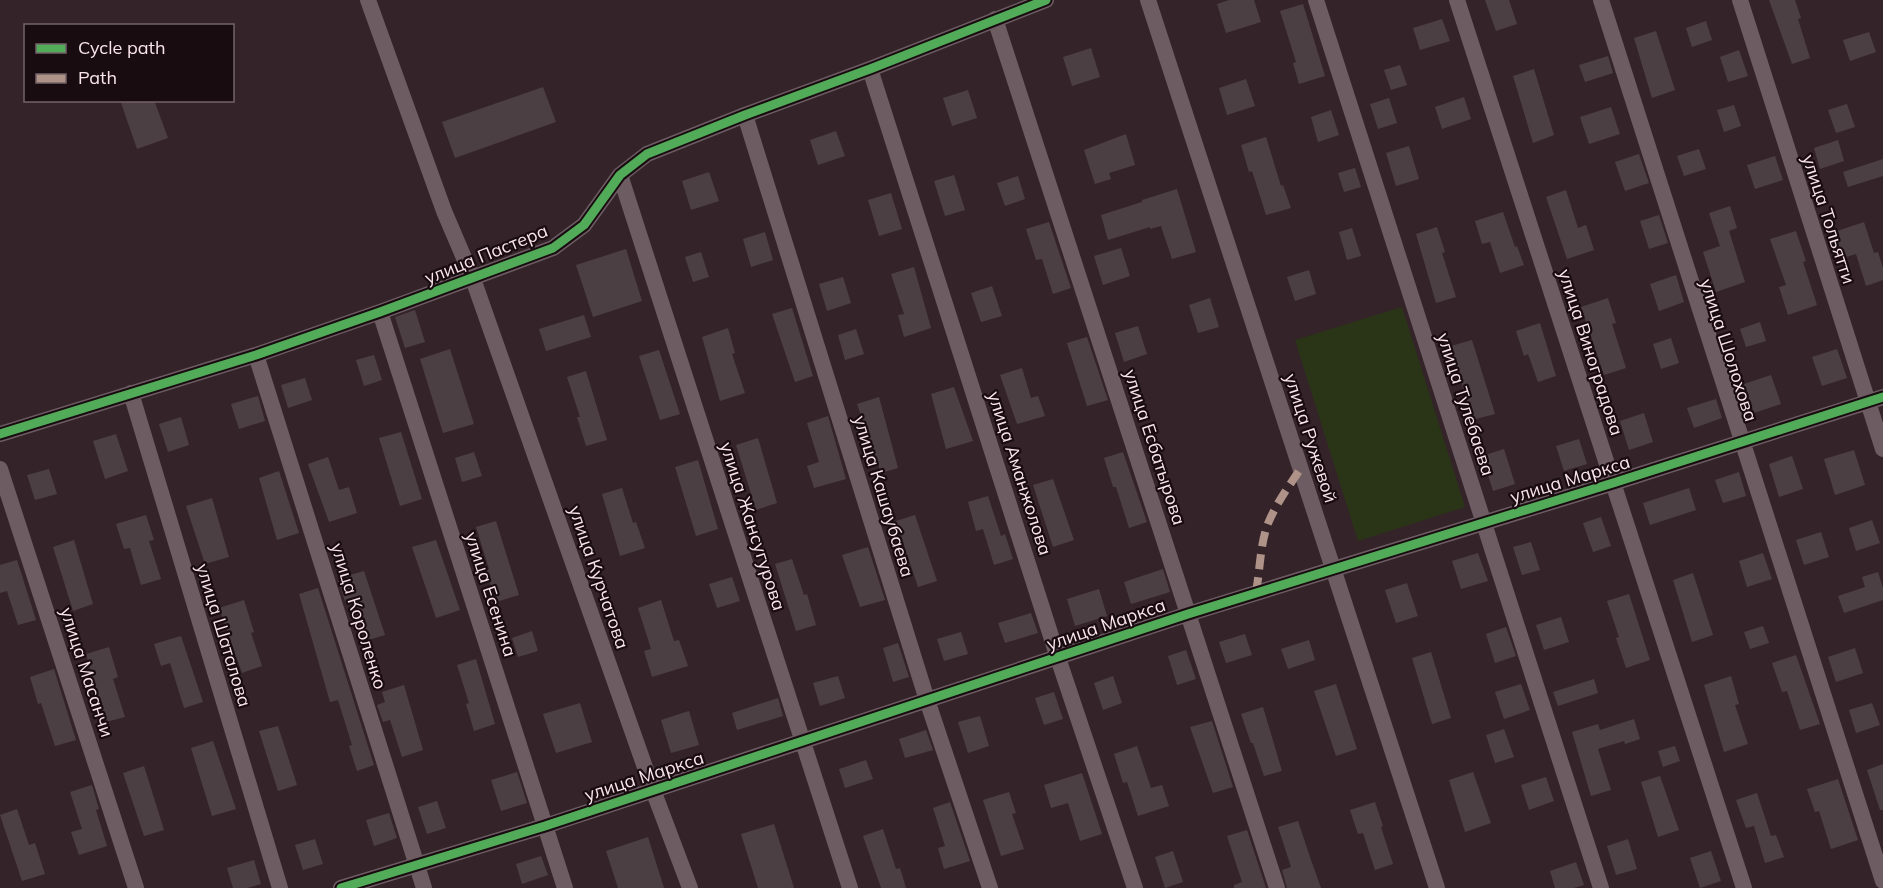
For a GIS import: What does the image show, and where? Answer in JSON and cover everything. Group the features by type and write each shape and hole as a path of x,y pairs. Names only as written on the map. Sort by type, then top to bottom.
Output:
{"street":[{"name":"улица Курчатова","path":"368,0 444,211 472,279 653,790 690,888"},
{"name":"улица Пастера","path":"0,434 256,355 553,248 584,225 620,175 647,154 1046,0"},
{"name":"улица Ружевой","path":"1148,0 1437,888"},
{"name":"улица Тулебаева","path":"1316,0 1600,888"},
{"name":"улица Виноградова","path":"1457,0 1744,888"},
{"name":"улица Шолохова","path":"1601,0 1883,881"},
{"name":"улица Тольятти","path":"1740,0 1875,399 1883,449"},
{"name":"улица Есбатырова","path":"995,19 1277,888"},
{"name":"улица Аманжолова","path":"870,69 1058,658 1135,888"},
{"name":"улица Кашаубаева","path":"745,115 927,700 990,888"},
{"name":"улица Жансугурова","path":"620,175 850,888"},
{"name":"улица Есенина","path":"380,312 565,888"},
{"name":"улица Короленко","path":"256,355 424,888"},
{"name":"улица Шаталова","path":"131,393 280,888"},
{"name":"улица Маркса","path":"341,888 545,826 1188,614 1613,483 1875,399"},
{"name":"улица Масанчи","path":"0,469 136,888"}],"green space":[{"path":"1402,307 1465,507 1358,541 1295,340"}],"building":[{"path":"1229,0 1254,0 1261,22 1226,33 1217,4"},
{"path":"1485,0 1509,0 1517,24 1496,31"},
{"path":"1769,0 1795,0 1801,18 1798,19 1810,58 1792,64"},
{"path":"1303,4 1325,76 1299,84 1293,63 1296,62 1280,11"},
{"path":"1442,19 1450,41 1420,50 1413,28"},
{"path":"1706,21 1712,40 1692,47 1686,28"},
{"path":"1656,31 1675,90 1652,98 1634,38"},
{"path":"1869,32 1876,52 1850,61 1843,40"},
{"path":"1091,48 1100,77 1072,86 1063,57"},
{"path":"1739,50 1748,76 1728,82 1720,57"},
{"path":"1608,56 1613,73 1585,82 1579,65"},
{"path":"1400,65 1407,85 1391,90 1384,70"},
{"path":"1534,69 1554,135 1533,143 1513,76"},
{"path":"1246,79 1255,106 1227,115 1219,88"},
{"path":"543,87 556,122 455,158 442,122"},
{"path":"968,90 977,118 952,126 943,98"},
{"path":"1464,97 1471,119 1442,129 1435,107"},
{"path":"1389,98 1397,123 1378,129 1370,104"},
{"path":"121,102 155,102 168,138 137,149"},
{"path":"1847,104 1855,127 1836,133 1828,110"},
{"path":"1734,105 1741,126 1724,132 1717,110"},
{"path":"1611,107 1620,134 1589,144 1580,117"},
{"path":"1331,110 1339,135 1318,142 1311,117"},
{"path":"836,131 845,156 818,165 810,140"},
{"path":"1126,134 1135,165 1109,173 1111,179 1095,184 1084,150"},
{"path":"1266,137 1281,186 1283,185 1291,208 1266,215 1241,145"},
{"path":"1838,140 1844,161 1820,169 1814,148"},
{"path":"1409,146 1419,179 1396,186 1386,153"},
{"path":"1699,149 1706,169 1684,176 1677,156"},
{"path":"1639,154 1649,183 1625,191 1615,162"},
{"path":"1775,156 1783,180 1755,189 1747,165"},
{"path":"1883,159 1883,176 1848,187 1843,172"},
{"path":"1355,168 1361,187 1344,192 1338,173"},
{"path":"709,172 719,201 691,210 682,181"},
{"path":"954,175 965,210 945,216 934,181"},
{"path":"1018,176 1025,199 1005,206 997,183"},
{"path":"1177,189 1196,252 1172,259 1161,226 1150,229 1150,227 1108,240 1101,215"},
{"path":"1566,190 1578,228 1586,225 1594,250 1567,259 1546,197"},
{"path":"891,193 902,229 879,236 868,200"},
{"path":"1730,206 1737,228 1729,231 1745,282 1716,292 1703,252 1720,246 1709,213"},
{"path":"1503,212 1524,265 1500,273 1490,242 1482,244 1475,221"},
{"path":"1659,215 1668,243 1649,249 1640,221"},
{"path":"1049,222 1071,288 1053,294 1042,259 1036,260 1026,229"},
{"path":"1864,222 1874,253 1878,252 1883,268 1883,280 1866,286 1856,254 1843,258 1834,232"},
{"path":"1437,227 1445,252 1442,253 1456,297 1436,303 1416,234"},
{"path":"1352,228 1361,256 1347,260 1339,232"},
{"path":"1796,231 1817,305 1788,315 1779,287 1786,285 1770,239"},
{"path":"765,232 773,260 751,267 743,239"},
{"path":"1121,248 1130,276 1103,285 1094,256"},
{"path":"626,249 642,301 593,317 576,265"},
{"path":"701,252 709,277 693,282 685,257"},
{"path":"914,267 931,328 904,337 898,315 904,314 891,274"},
{"path":"1309,270 1316,294 1295,301 1287,277"},
{"path":"1676,275 1684,302 1659,311 1650,284"},
{"path":"843,277 851,303 827,311 819,284"},
{"path":"992,286 1002,316 981,322 971,293"},
{"path":"1210,298 1219,327 1198,333 1189,305"},
{"path":"1608,298 1616,323 1612,324 1626,368 1604,375 1581,307"},
{"path":"792,308 813,376 795,382 772,314"},
{"path":"415,310 425,342 405,348 395,317"},
{"path":"584,315 591,337 546,351 539,329"},
{"path":"1760,322 1766,341 1746,347 1740,329"},
{"path":"1540,323 1556,376 1538,382 1528,354 1524,356 1516,331"},
{"path":"1138,326 1147,354 1124,362 1115,333"},
{"path":"728,328 735,353 732,354 745,393 720,401 702,337"},
{"path":"856,329 864,354 845,360 838,335"},
{"path":"1087,337 1108,400 1087,406 1067,343"},
{"path":"1671,338 1679,363 1661,369 1653,344"},
{"path":"1472,340 1495,414 1472,420 1451,346"},
{"path":"450,349 474,424 443,433 420,359"},
{"path":"1837,349 1847,378 1822,386 1812,357"},
{"path":"659,350 680,414 660,420 639,356"},
{"path":"374,355 382,380 364,386 356,360"},
{"path":"1022,368 1031,398 1038,396 1045,416 1017,424 1000,375"},
{"path":"586,371 607,440 586,446 577,417 580,417 567,377"},
{"path":"1771,375 1781,404 1754,413 1744,384"},
{"path":"305,378 312,400 288,408 281,385"},
{"path":"954,387 973,441 946,449 931,394"},
{"path":"258,396 265,421 239,429 231,404"},
{"path":"879,397 898,468 881,473 857,404"},
{"path":"1716,399 1722,418 1694,428 1687,408"},
{"path":"1644,413 1653,442 1629,450 1620,421"},
{"path":"828,416 846,479 814,488 807,466 819,462 807,423"},
{"path":"181,417 189,445 168,452 159,424"},
{"path":"401,432 422,499 400,506 379,438"},
{"path":"116,434 128,471 105,479 93,441"},
{"path":"758,438 777,503 756,510 736,445"},
{"path":"1579,439 1587,464 1564,471 1556,446"},
{"path":"1504,449 1515,484 1493,491 1482,456"},
{"path":"1854,450 1865,485 1835,495 1824,459"},
{"path":"474,452 482,476 462,482 455,458"},
{"path":"1123,452 1147,522 1129,528 1104,458"},
{"path":"1792,456 1803,489 1779,497 1769,464"},
{"path":"328,457 339,490 349,487 357,513 329,522 308,464"},
{"path":"698,460 718,529 696,536 675,467"},
{"path":"49,469 57,494 35,500 27,475"},
{"path":"279,471 299,533 277,540 259,478"},
{"path":"1739,472 1746,496 1723,503 1715,480"},
{"path":"1053,479 1074,540 1053,547 1033,485"},
{"path":"622,488 633,523 636,522 645,548 620,556 602,494"},
{"path":"1689,488 1696,510 1650,525 1643,503"},
{"path":"988,496 1001,536 1005,534 1013,559 994,565 983,529 976,531 968,502"},
{"path":"212,498 229,557 205,564 186,506"},
{"path":"146,515 154,540 149,541 161,579 141,585 130,548 124,549 116,524"},
{"path":"915,515 937,581 918,587 896,521"},
{"path":"1601,517 1611,546 1593,552 1583,523"},
{"path":"1872,520 1880,543 1856,551 1849,528"},
{"path":"496,521 519,595 496,602 476,527"},
{"path":"1821,532 1829,557 1804,565 1796,540"},
{"path":"74,540 93,604 73,611 53,547"},
{"path":"436,540 460,610 436,618 412,547"},
{"path":"1531,542 1540,570 1522,575 1513,547"},
{"path":"868,547 885,600 860,607 842,555"},
{"path":"1478,553 1488,581 1461,589 1452,561"},
{"path":"1763,553 1772,579 1747,587 1739,561"},
{"path":"792,559 804,595 807,594 816,625 796,631 775,564"},
{"path":"17,560 36,620 18,625 7,591 0,593 0,565"},
{"path":"1163,569 1170,592 1131,604 1124,582"},
{"path":"364,571 385,635 365,641 353,602 346,604 338,581 344,580 343,577"},
{"path":"1878,572 1883,588 1883,600 1844,613 1838,596 1865,587 1862,577"},
{"path":"1693,573 1713,635 1692,642 1673,580"},
{"path":"732,577 740,601 717,608 709,584"},
{"path":"1407,583 1418,616 1396,623 1385,590"},
{"path":"318,588 374,765 357,771 349,746 352,745 338,700 330,702 299,594"},
{"path":"1099,589 1107,616 1075,626 1067,599"},
{"path":"1629,594 1650,660 1626,668 1607,601"},
{"path":"244,600 254,632 251,633 262,666 242,673 219,608"},
{"path":"661,600 674,641 679,640 688,666 652,677 644,651 651,649 638,608"},
{"path":"1031,613 1038,633 1005,643 998,623"},
{"path":"1561,617 1569,642 1544,650 1536,625"},
{"path":"1763,626 1769,643 1750,649 1744,632"},
{"path":"1506,627 1516,656 1495,663 1486,634"},
{"path":"532,631 538,651 518,657 512,638"},
{"path":"961,632 968,654 944,661 937,639"},
{"path":"1245,634 1252,655 1226,663 1219,642"},
{"path":"181,636 203,702 184,708 170,663 161,666 154,644"},
{"path":"1309,640 1315,660 1288,669 1281,649"},
{"path":"898,643 909,677 893,682 883,648"},
{"path":"109,647 118,677 113,679 125,717 106,722 86,654"},
{"path":"1855,648 1863,673 1836,682 1828,657"},
{"path":"1186,650 1196,679 1177,685 1168,656"},
{"path":"1431,652 1451,718 1432,724 1412,658"},
{"path":"1796,655 1820,724 1800,730 1787,691 1782,692 1772,663"},
{"path":"476,659 495,724 474,731 466,704 469,703 457,665"},
{"path":"54,669 76,740 55,746 30,677"},
{"path":"838,676 845,698 820,706 813,683"},
{"path":"1113,676 1122,703 1103,710 1094,683"},
{"path":"1731,676 1739,704 1735,705 1748,744 1724,752 1704,685"},
{"path":"1594,679 1598,693 1558,706 1553,692"},
{"path":"1336,684 1357,749 1336,756 1314,691"},
{"path":"1521,684 1530,710 1504,719 1495,692"},
{"path":"404,685 423,750 402,757 390,720 383,722 377,705 385,702 382,692"},
{"path":"1054,692 1063,719 1044,725 1035,698"},
{"path":"778,698 783,716 737,730 732,713"},
{"path":"580,703 592,742 556,753 543,714"},
{"path":"1872,703 1880,725 1856,733 1849,710"},
{"path":"1263,707 1282,771 1264,776 1241,714"},
{"path":"689,711 699,745 671,753 661,720"},
{"path":"980,716 989,746 968,753 958,722"},
{"path":"1634,719 1640,739 1598,749 1611,790 1591,796 1572,732 1598,724 1600,730"},
{"path":"1212,721 1233,787 1213,793 1190,727"},
{"path":"278,726 297,785 278,791 259,731"},
{"path":"1504,729 1514,757 1495,763 1486,735"},
{"path":"926,730 933,750 905,758 899,739"},
{"path":"213,741 236,809 212,816 191,748"},
{"path":"1137,746 1151,788 1162,785 1169,806 1138,816 1127,782 1123,783 1114,754"},
{"path":"1675,746 1680,761 1663,767 1658,751"},
{"path":"866,760 873,779 845,788 839,769"},
{"path":"1883,764 1883,810 1880,810 1867,770"},
{"path":"144,766 164,830 144,836 123,773"},
{"path":"517,772 527,803 501,811 491,780"},
{"path":"1473,772 1491,823 1465,832 1449,780"},
{"path":"1082,773 1102,834 1080,841 1068,803 1051,808 1044,785"},
{"path":"1660,776 1679,830 1658,837 1641,782"},
{"path":"1546,777 1554,801 1529,810 1521,785"},
{"path":"1838,779 1858,840 1831,849 1819,811 1815,812 1807,789"},
{"path":"92,785 99,809 96,810 107,846 79,855 71,832 82,829 70,792"},
{"path":"1009,792 1016,813 1012,814 1024,849 1001,856 983,800"},
{"path":"1757,793 1771,836 1776,835 1784,857 1765,863 1754,826 1746,828 1736,800"},
{"path":"437,801 446,828 427,834 418,807"},
{"path":"950,802 970,861 944,869 938,848 945,846 933,808"},
{"path":"1375,802 1393,864 1375,870 1363,833 1358,834 1350,810"},
{"path":"17,809 29,845 35,843 45,874 22,881 0,815"},
{"path":"389,813 397,838 374,846 366,820"},
{"path":"1298,821 1321,888 1287,888 1282,870 1291,867 1278,827"},
{"path":"774,824 794,888 758,888 741,834"},
{"path":"883,829 896,869 900,868 906,888 881,888 863,836"},
{"path":"1247,830 1266,888 1234,888 1234,885 1242,882 1227,836"},
{"path":"648,837 664,888 618,888 606,851"},
{"path":"315,839 323,864 303,870 295,845"},
{"path":"1628,839 1637,869 1616,875 1607,846"},
{"path":"1173,851 1183,882 1165,888 1155,857"},
{"path":"1711,851 1721,881 1700,888 1690,858"},
{"path":"541,856 548,875 522,884 516,864"},
{"path":"254,860 261,884 247,888 233,888 227,868"},
{"path":"1576,862 1584,885 1574,888 1555,888 1550,871"}],"marked path":[{"path":"1256,592 1261,550 1267,526 1278,503 1301,468"}],"cycle path":[{"path":"0,434 256,355 553,248 584,225 620,175 647,154 1046,0"},
{"path":"341,888 545,826 1188,614 1883,397"}]}
